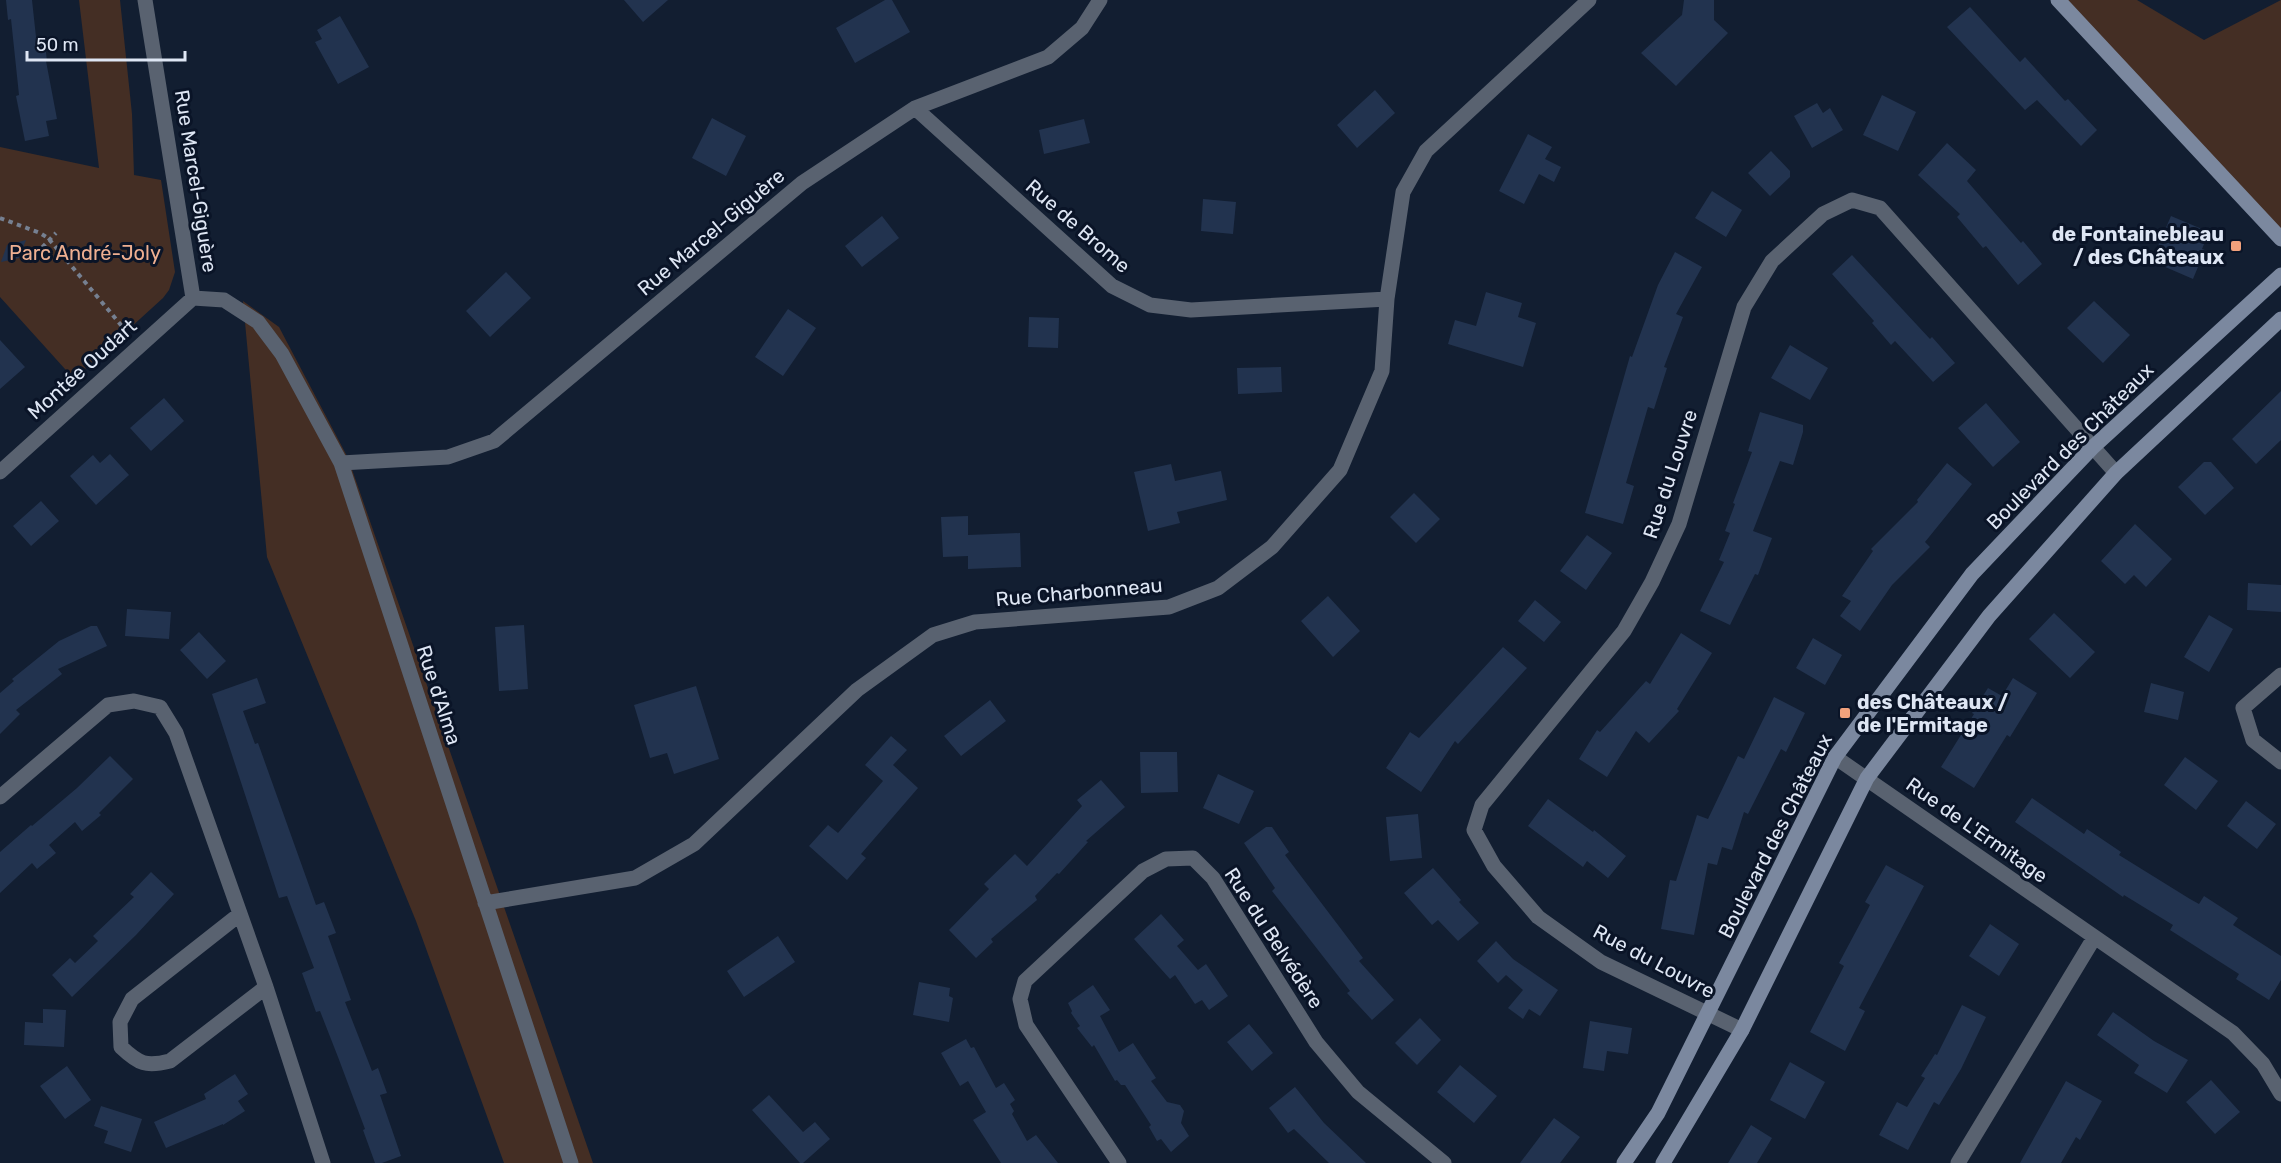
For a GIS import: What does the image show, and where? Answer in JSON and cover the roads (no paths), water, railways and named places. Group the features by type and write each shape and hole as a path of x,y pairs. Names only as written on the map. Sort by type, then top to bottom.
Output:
{"street":[{"name":"Rue Marcel-Giguère","path":"146,0 193,298"},
{"name":"Rue Marcel-Giguère","path":"341,463 448,457 494,441 802,183 915,108 1048,57 1082,28 1100,0"},
{"name":"Rue Charbonneau","path":"485,903 635,878 694,844 857,690 933,635 975,622 1169,607 1218,588 1272,547 1340,470 1382,371 1387,299 1403,192 1426,151 1588,0"},
{"path":"2058,0 2281,239"},
{"name":"Rue de Brome","path":"915,108 1112,286 1150,305 1191,310 1387,299"},
{"name":"Rue du Louvre","path":"1742,1030 1601,962 1538,917 1494,866 1474,830 1482,805 1624,631 1652,582 1678,524 1744,307 1772,261 1823,214 1852,200 1880,208 2116,473"},
{"name":"Boulevard des Châteaux","path":"1624,1163 1658,1113 1835,757 1972,574 2092,448 2281,275"},
{"name":"Rue d'Alma","path":"193,298 224,300 258,322 282,354 341,463 571,1163"},
{"name":"Montée Oudart","path":"0,472 193,298"},
{"path":"1663,1163 1742,1030 1867,778 1989,616 2116,473 2281,319"},
{"path":"2281,675 2243,708 2253,740 2281,762"},
{"path":"0,797 108,705 134,700 160,707 176,733 266,987 323,1163"},
{"name":"Rue de L'Ermitage","path":"1835,757 2233,1033 2263,1064 2281,1094"},
{"name":"Rue du Belvédère","path":"1119,1163 1026,1025 1020,999 1025,981 1143,871 1166,859 1193,858 1213,878 1316,1042 1358,1092 1444,1163"},
{"path":"240,914 132,999 120,1022 121,1047 135,1061 152,1065 170,1061 266,987"},
{"path":"1958,1163 2094,938"}],"place":[{"name":"de Fontainebleau / des Châteaux","path":"2236,246"},
{"name":"des Châteaux / de l'Ermitage","path":"1845,713"}],"park label":[{"name":"Parc André-Joly","path":"85,253"}]}
